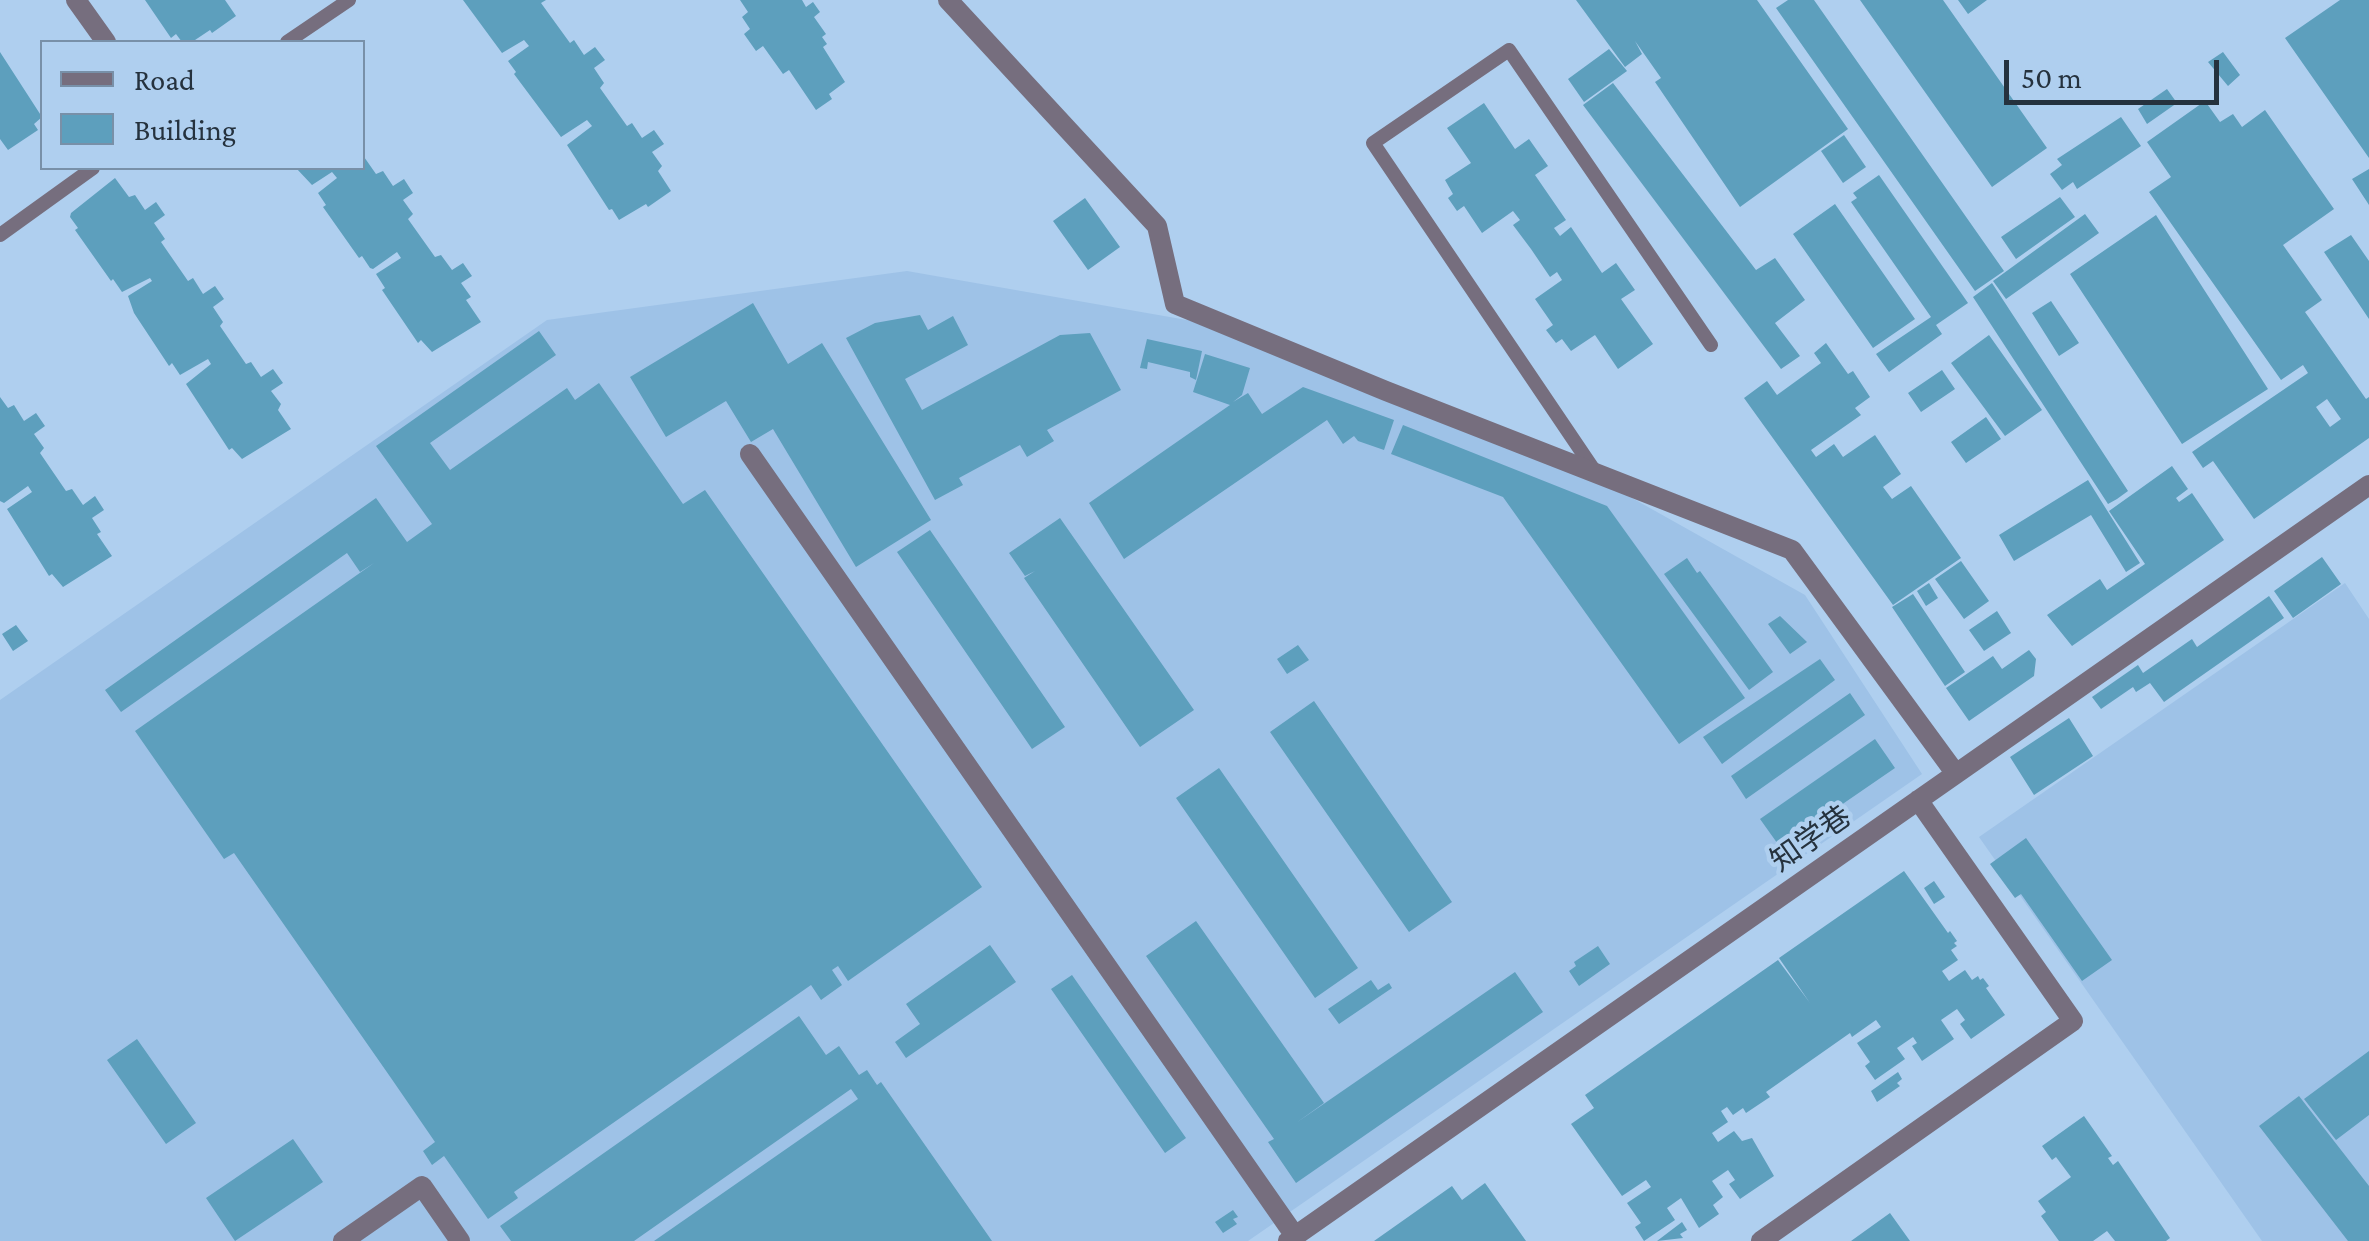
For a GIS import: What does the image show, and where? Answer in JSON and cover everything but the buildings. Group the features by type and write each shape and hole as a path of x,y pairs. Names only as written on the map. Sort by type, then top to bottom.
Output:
{"street":[{"path":"76,0 105,40"},
{"path":"948,0 1157,226 1175,304 1792,550 1956,774"},
{"path":"750,454 1292,1238"},
{"name":"知学巷","path":"1292,1238 2369,484"},
{"path":"1761,1241 2072,1021 1918,800"},
{"path":"343,1241 422,1186 460,1241"}],"lane":[{"path":"290,40 349,0"},
{"path":"1597,474 1373,143 1508,50 1711,345"},
{"path":"0,234 90,170"}],"shaded area":[{"path":"907,271 1204,323 1591,475 1805,595 1922,774 1248,1241 0,1241 0,700 547,320"},
{"path":"2345,583 2369,619 2369,1241 2262,1241 1979,837"}]}
